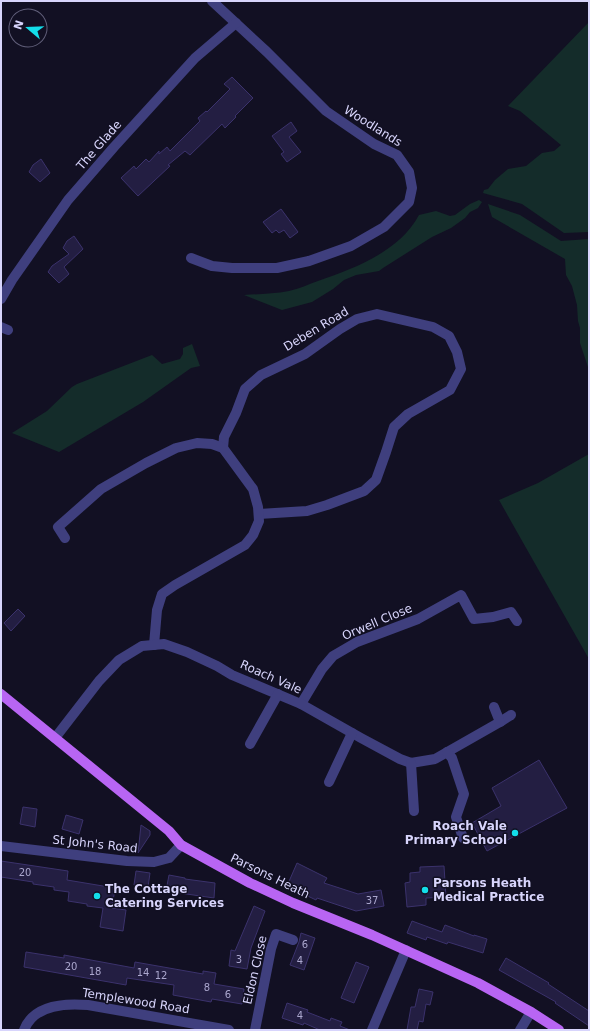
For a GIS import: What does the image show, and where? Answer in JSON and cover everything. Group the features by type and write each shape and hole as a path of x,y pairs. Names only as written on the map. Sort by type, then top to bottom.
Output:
{"main road":[{"name":"Parsons Heath","path":"1,694 169,832 181,845 250,883 372,935 478,983 532,1012 559,1030"}],"street":[{"name":"Woodlands","path":"192,258 212,266 232,268 277,268 309,261 351,246 384,227 409,202 412,188 409,172 397,155 374,144 326,111 267,52 212,1"},
{"name":"The Glade","path":"1,299 16,274 68,200 83,182 195,58 236,23"},
{"name":"Deben Road","path":"223,448 224,437 236,413 245,389 261,375 305,354 334,333 357,319 377,314 433,327 449,336 457,352 461,368 450,390 408,414 394,427 376,480 364,491 307,511 259,514"},
{"path":"65,538 58,527 100,489 176,448 197,443 212,444 223,448 253,489 259,514 259,521 253,535 245,545 174,585 162,594 157,610 154,645"},
{"name":"Orwell Close","path":"301,704 322,669 333,656 357,642 418,619 461,595 474,619 493,617 511,612 517,621"},
{"name":"Roach Vale","path":"55,738 99,681 119,660 142,646 164,644 187,652 232,675 301,704 400,759 411,763"},
{"path":"250,744 278,694"},
{"path":"494,707 500,722"},
{"path":"414,811 411,763 435,759 511,715"},
{"path":"329,782 352,733"},
{"path":"447,752 452,758 464,794 456,817 463,838"},
{"name":"St John's Road","path":"1,846 104,858 154,862 169,858 181,845"},
{"name":"Eldon Close","path":"255,1030 271,949 276,934 293,940"},
{"path":"372,1030 406,950"},
{"name":"Templewood Road","path":"24,1030 26,1025 36,1014 52,1006 70,1004 88,1005 229,1030"},
{"path":"520,1030 532,1012"}],"green space":[{"path":"589,22 589,232 564,233 522,204 483,193 484,190 488,189 495,180 508,169 526,166 542,153 554,151 561,145 520,111 508,106"},
{"path":"479,200 482,202 478,208 470,212 465,218 451,228 432,237 379,271 356,275 344,280 312,302 282,310 244,295 293,290 347,270 388,249 400,239 419,215 436,211 450,216 455,215 470,204"},
{"path":"488,204 520,215 561,241 589,239 589,370 580,343 577,305 572,286 566,275 565,259 492,217"},
{"path":"192,344 200,366 191,368 143,402 59,452 12,433 47,411 77,384 152,355 162,364 180,359 183,354 183,348"},
{"path":"589,454 589,659 499,500 538,483"}],"building":[{"path":"232,77 253,98 225,128 222,124 190,155 185,151 168,165 170,166 138,196 121,178 134,166 136,169 146,159 149,162 159,151 159,154 167,147 170,151 200,121 198,118 206,111 207,112 230,89 224,84"},
{"path":"291,122 297,131 289,137 301,152 287,162 281,154 284,152 272,136"},
{"path":"41,159 50,173 40,182 29,172 33,165"},
{"path":"281,209 298,232 290,238 284,230 279,233 276,230 272,233 263,222"},
{"path":"74,236 83,249 64,267 69,274 59,283 48,272 52,266 69,254 63,248 67,241"},
{"path":"18,609 25,616 11,631 4,623"},
{"path":"539,760 567,808 487,851 472,823 501,806 492,788"},
{"path":"23,807 37,809 35,827 20,824"},
{"path":"66,815 83,820 79,834 62,829"},
{"path":"141,825 150,831 150,835 138,853"},
{"path":"1,861 68,871 67,880 115,888 112,908 126,910 123,931 100,927 103,908 68,901 69,892 54,890 54,887 33,884 33,882 1,877"},
{"path":"297,863 327,878 324,883 358,894 381,890 384,906 356,911 317,898 316,900 287,886"},
{"name":"Parsons Heath Medical Practice","path":"444,866 446,897 426,898 426,905 407,907 405,883 410,882 410,873 420,872 420,867"},
{"path":"136,871 150,873 148,887 134,885"},
{"path":"169,875 215,883 214,898 166,891"},
{"path":"254,906 265,911 251,948 247,969 229,966 231,950 235,951"},
{"path":"412,921 442,932 445,925 474,936 487,939 483,953 448,942 447,944 427,937 426,940 407,933"},
{"path":"301,933 315,938 304,970 290,965"},
{"path":"26,952 64,958 64,955 134,968 135,962 203,974 203,971 216,973 214,984 244,989 242,1004 212,999 211,1002 173,995 174,985 127,978 126,985 24,967"},
{"path":"506,958 549,983 548,984 589,1011 589,1026 555,1003 556,1002 499,970"},
{"path":"356,962 369,967 354,1003 341,998"},
{"path":"419,989 433,992 430,1005 426,1004 423,1022 419,1021 417,1030 407,1030 411,1007 415,1007"},
{"path":"287,1003 308,1010 307,1012 330,1021 331,1018 342,1022 340,1026 350,1030 320,1030 304,1023 303,1025 282,1018"}],"place":[{"name":"Roach Vale Primary School","path":"515,833"},
{"name":"Parsons Heath Medical Practice","path":"425,890"},
{"name":"The Cottage Catering Services","path":"97,896"}]}
